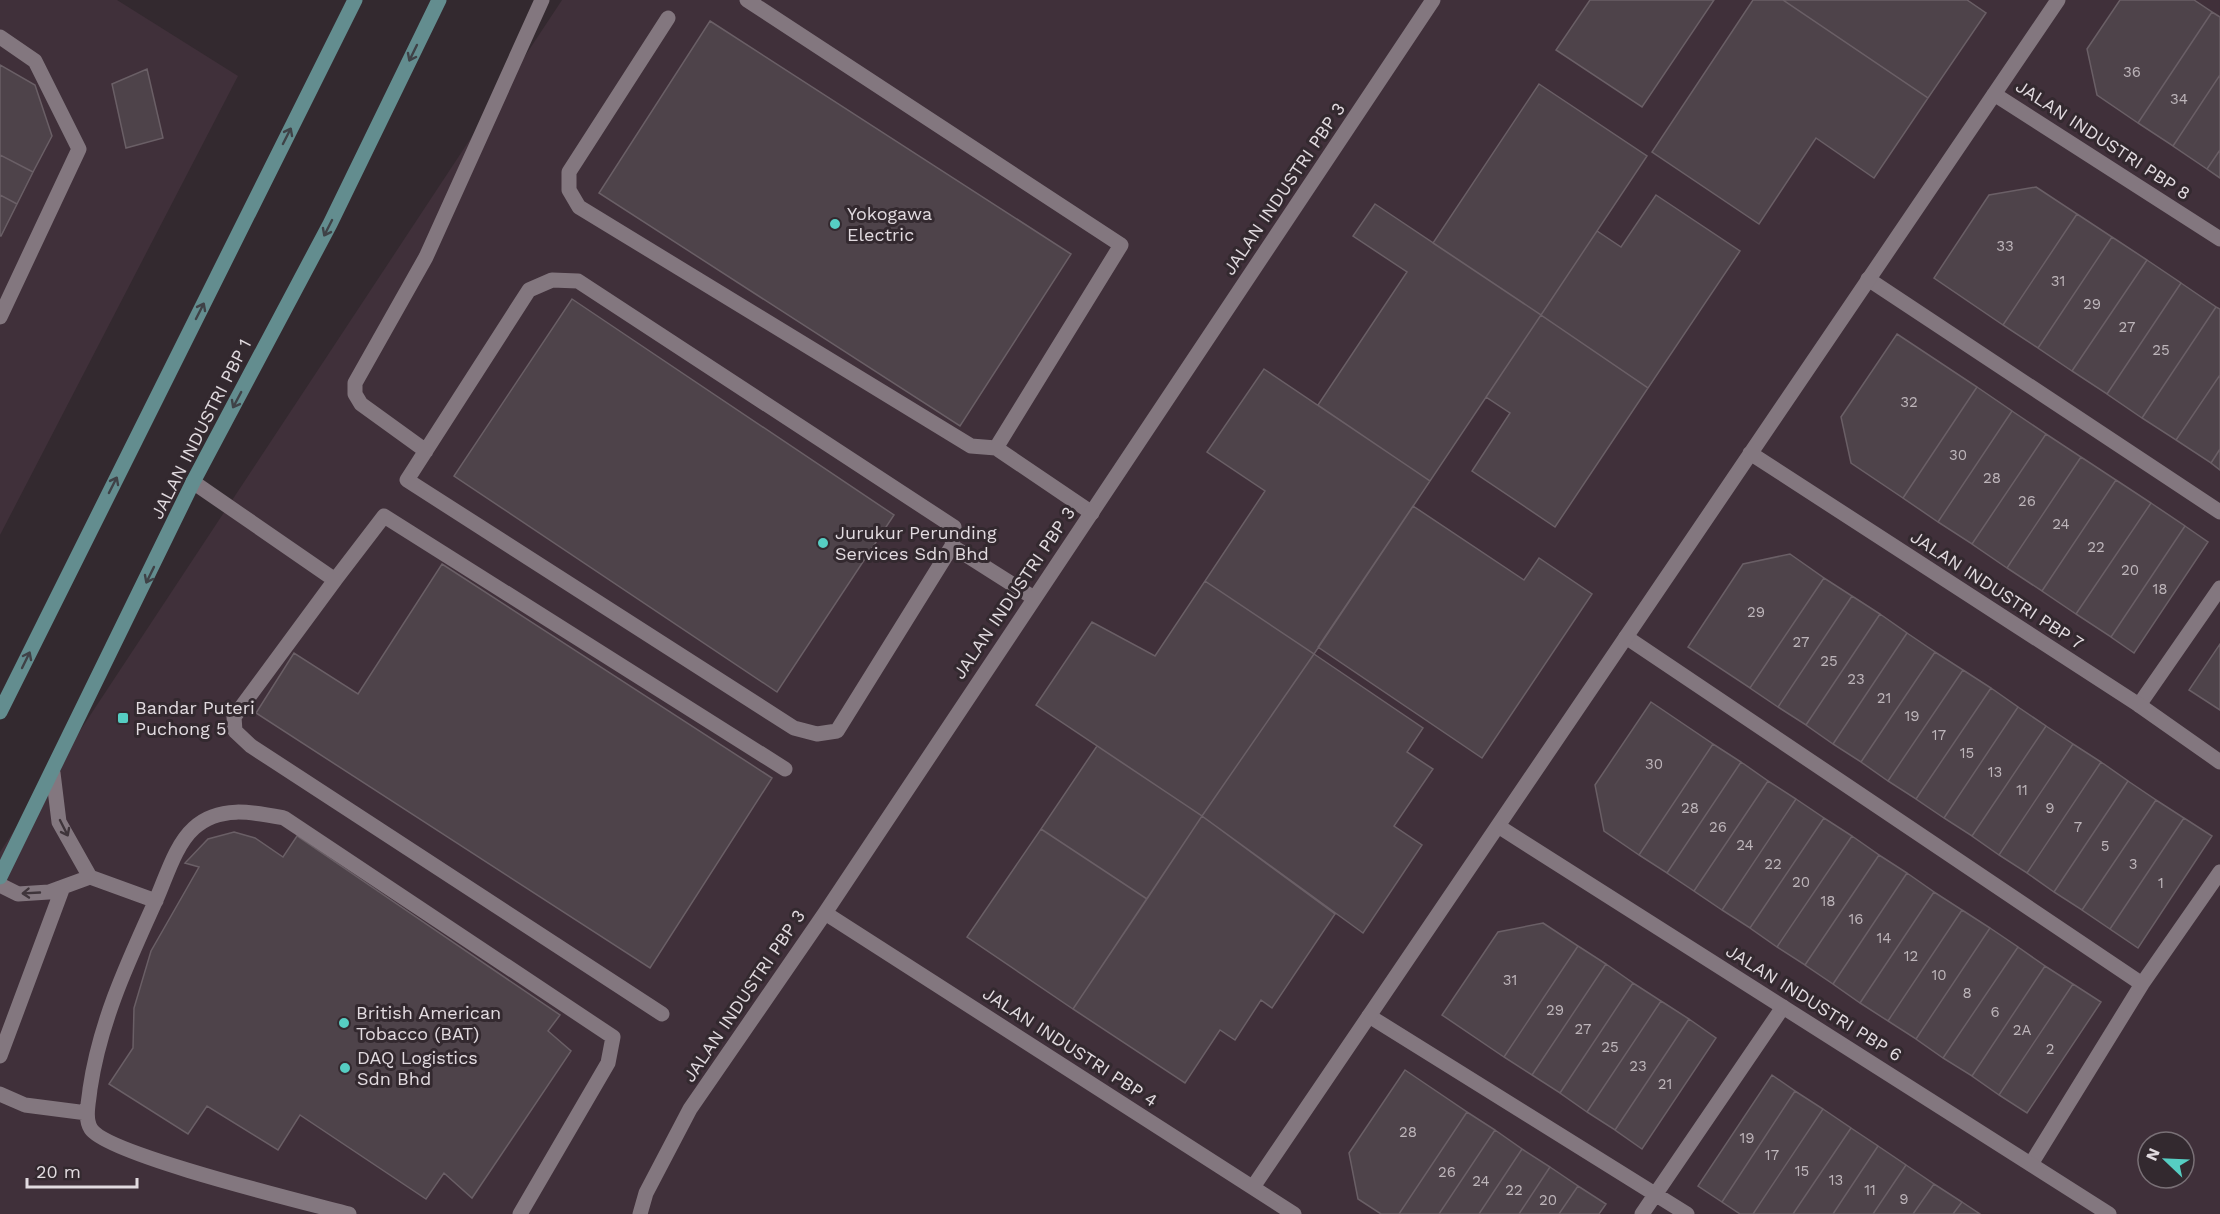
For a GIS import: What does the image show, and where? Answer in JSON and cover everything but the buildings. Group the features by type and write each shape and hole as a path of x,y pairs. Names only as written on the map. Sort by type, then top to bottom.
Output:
{"main road":[{"path":"0,712 355,0"},
{"name":"JALAN INDUSTRI PBP 1","path":"0,877 193,482 330,224 439,0"}],"street":[{"path":"426,451 361,404 355,394 356,383 426,257 542,0"},
{"path":"747,0 1121,245 996,448"},
{"name":"JALAN INDUSTRI PBP 3","path":"640,1214 646,1193 690,1109 825,913 1433,0"},
{"path":"1253,1187 2058,0"},
{"path":"668,18 569,172 569,190 579,207 971,446 996,448 1092,513"},
{"path":"0,37 35,61 79,149 0,317"},
{"name":"JALAN INDUSTRI PBP 8","path":"1994,94 2220,239"},
{"path":"1868,279 2220,512"},
{"path":"552,280 578,281 954,527 952,546 837,731 817,734 794,728 407,480 529,290 552,280"},
{"name":"JALAN INDUSTRI PBP 7","path":"1750,453 2139,705 2220,762"},
{"path":"193,482 335,580"},
{"path":"662,1014 251,746 235,732 234,717 384,516 785,769"},
{"path":"952,546 1034,598"},
{"path":"2139,705 2220,588"},
{"path":"1626,637 2142,984"},
{"path":"52,773 59,822 90,877"},
{"path":"349,1214 164,1163 105,1141 91,1129 87,1113 96,1050 123,973 177,854 192,829 214,814 250,811 284,818 613,1037 608,1064 520,1214"},
{"name":"JALAN INDUSTRI PBP 6","path":"1498,826 2109,1214"},
{"path":"2031,1164 2142,984 2220,872"},
{"path":"0,885 18,894 49,892 90,877 156,901"},
{"path":"0,1056 63,887"},
{"name":"JALAN INDUSTRI PBP 4","path":"825,913 1294,1214"},
{"path":"1642,1214 1783,1006"},
{"path":"1369,1016 1687,1214"},
{"path":"0,1094 25,1105 87,1113"}],"shaded area":[{"path":"0,0 117,0 238,76 0,535"},
{"path":"562,0 2220,0 2220,1214 0,1214 0,852"}],"place":[{"name":"Yokogawa Electric","path":"835,224"},
{"name":"Jurukur Perunding Services Sdn Bhd","path":"823,543"},
{"name":"Bandar Puteri Puchong 5","path":"123,718"},
{"name":"British American Tobacco (BAT)","path":"344,1023"},
{"name":"DAQ Logistics Sdn Bhd","path":"345,1068"}]}
